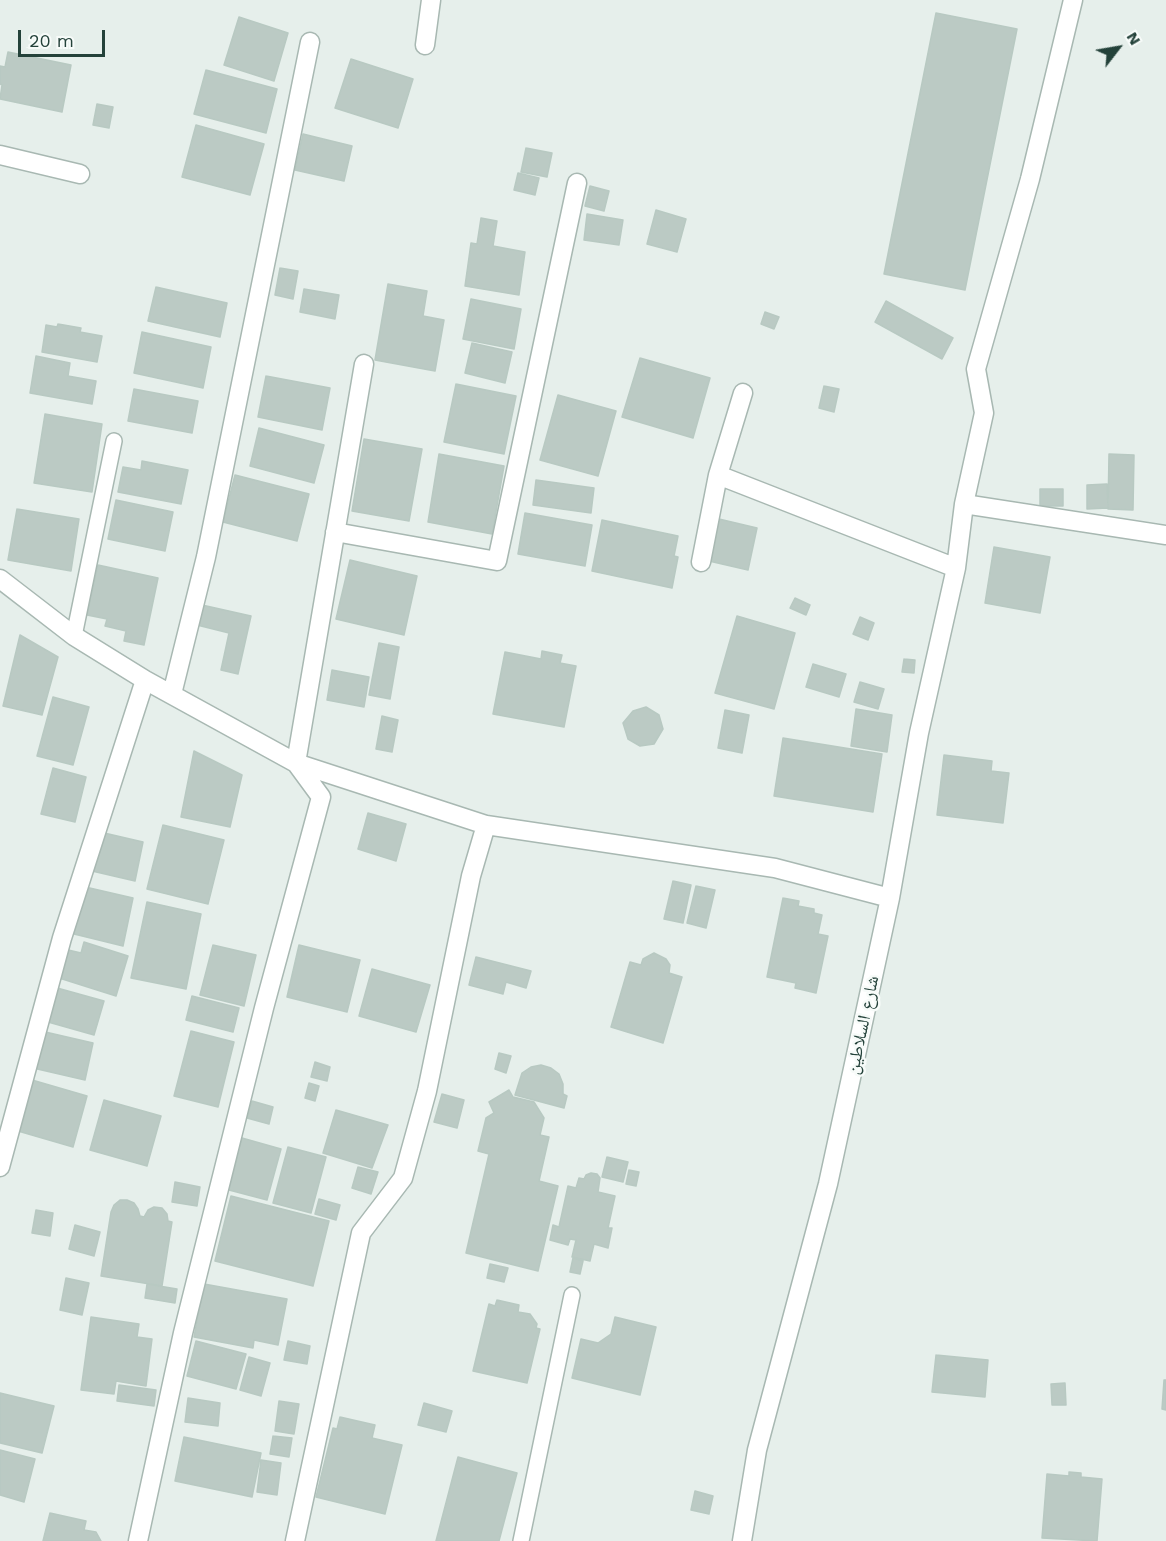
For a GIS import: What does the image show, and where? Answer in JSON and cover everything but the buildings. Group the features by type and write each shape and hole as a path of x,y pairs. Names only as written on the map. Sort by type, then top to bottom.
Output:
{"street":[{"path":"425,45 431,0"},
{"name":"شارع السلاطين","path":"742,1541 757,1450 828,1184 890,898 919,733 956,568 964,504 984,413 976,369 1030,179 1073,0"},
{"path":"172,694 206,556 310,42"},
{"path":"0,155 80,174"},
{"path":"335,532 497,561 577,183"},
{"path":"138,1541 186,1321 264,1008 321,797 296,763 364,364"},
{"path":"701,562 718,475 743,393"},
{"path":"718,475 956,568"},
{"path":"964,504 1166,535"},
{"path":"0,579 74,636 145,680 296,763 486,825 775,868 890,898"},
{"path":"0,1167 62,938 145,680"},
{"path":"295,1541 362,1233 403,1178 427,1091 471,876 486,825"}],"lane":[{"path":"74,636 114,441"},
{"path":"521,1541 572,1295"}]}
